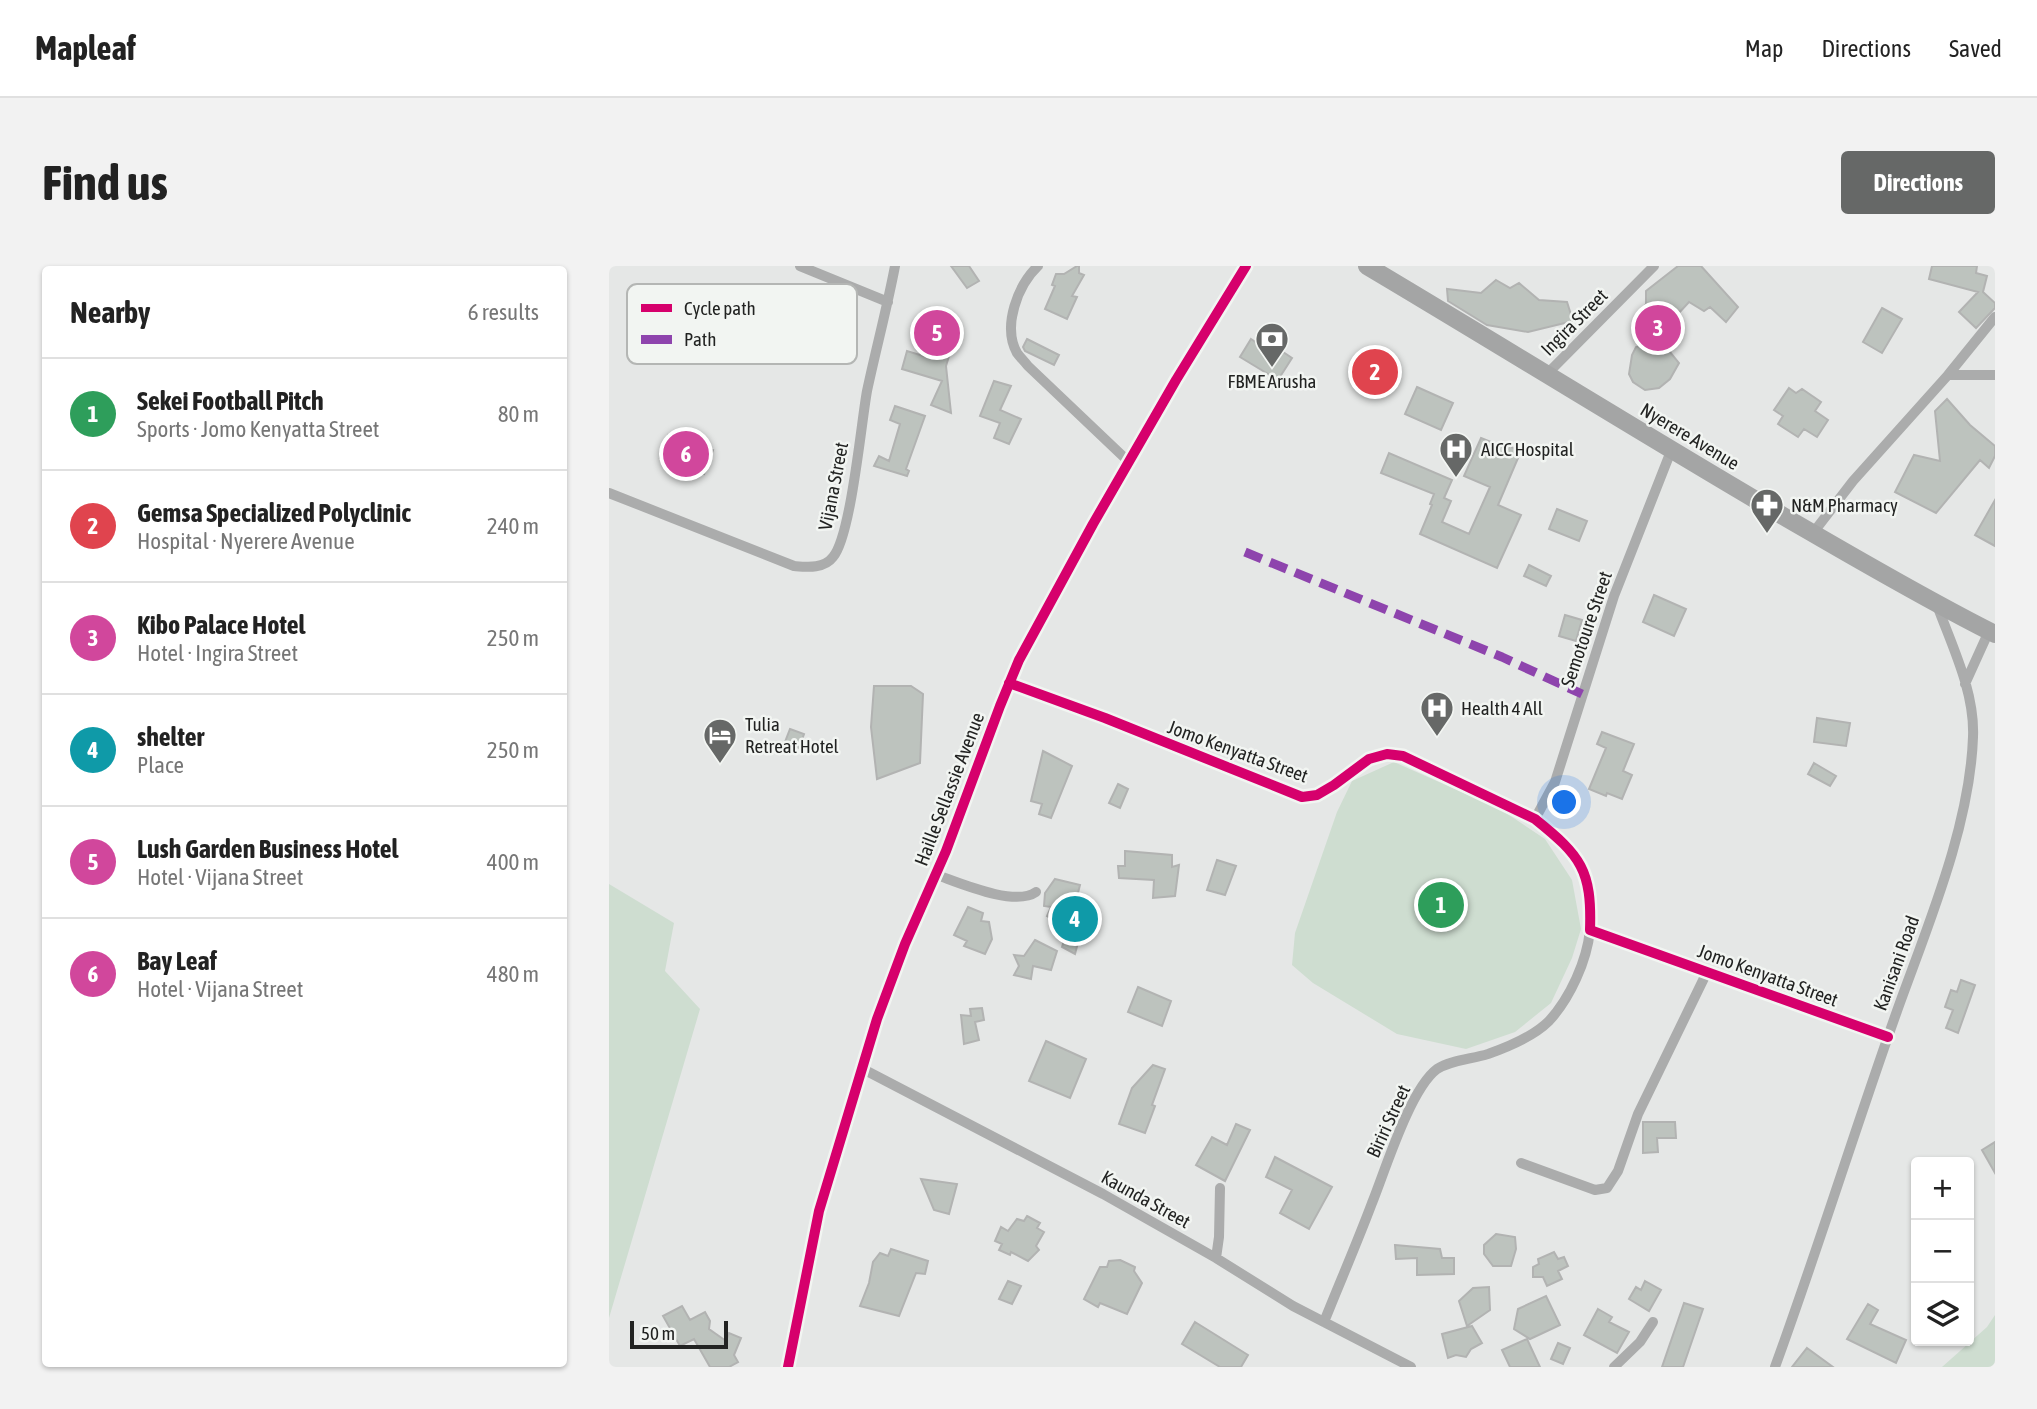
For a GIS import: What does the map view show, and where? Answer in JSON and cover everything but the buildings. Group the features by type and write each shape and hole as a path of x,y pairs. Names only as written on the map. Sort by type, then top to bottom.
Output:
{"main road":[{"name":"Nyerere Avenue","path":"1367,266 1548,373 1671,451 1937,605 1992,633"}],"street":[{"path":"800,266 844,284"},
{"name":"Vijana Street","path":"609,493 794,566 814,567 829,562 836,554 844,531 867,391 895,266"},
{"path":"1038,266 1022,288 1012,321 1011,334 1017,351 1028,366 1129,463"},
{"name":"Haille Sellassie Avenue","path":"788,1367 819,1211 861,1068 896,966 937,875 1009,683 1175,380 1246,266"},
{"name":"Ingira Street","path":"1548,373 1654,266"},
{"path":"857,289 888,302"},
{"path":"1813,533 1853,481 1948,375 1995,317"},
{"path":"1948,375 1995,375"},
{"name":"Semotoure Street","path":"1535,819 1555,782 1614,596 1671,451"},
{"name":"Kanisani Road","path":"1775,1367 1930,922 1966,791 1973,734 1965,684 1937,605"},
{"path":"1965,684 1992,633"},
{"name":"Jomo Kenyatta Street","path":"1009,683 1105,718 1302,797 1317,795 1369,758 1387,754 1403,756 1535,819 1577,856 1586,877 1591,900 1590,930 1888,1037"},
{"path":"937,875 1011,897 1029,897 1036,892"},
{"name":"Biriri Street","path":"1324,1322 1396,1140 1419,1092 1436,1070 1502,1050 1548,1022 1563,1002 1581,965 1588,948 1590,930"},
{"path":"1521,1163 1595,1190 1607,1188 1618,1171 1638,1114 1707,972"},
{"name":"Kaunda Street","path":"861,1068 1103,1194 1324,1322 1411,1367"},
{"path":"1216,1258 1220,1188"},
{"path":"1614,1367 1640,1342 1653,1322"}],"green space":[{"path":"1394,762 1500,809 1545,839 1572,880 1581,929 1572,958 1551,1003 1515,1032 1466,1049 1397,1034 1313,983 1292,965 1295,933 1337,812 1352,781"},
{"path":"609,884 674,923 665,971 700,1009 609,1318"},
{"path":"1995,1315 1995,1367 1942,1367 1966,1346 1974,1346 1974,1339"}],"marked path":[{"path":"1245,552 1502,657 1582,694"}],"cycle path":[{"path":"788,1367 819,1211 877,1019 905,944 946,851 1019,660 1093,524 1246,266"},
{"path":"1009,683 1105,718 1302,797 1317,795 1369,759 1387,754 1403,756 1535,819 1563,844 1581,866 1586,878 1590,930 1888,1037"}],"place":[{"name":"Kibo Palace Hotel","path":"1658,328"},
{"name":"Lush Garden Business Hotel","path":"937,333"},
{"name":"FBME Arusha","path":"1272,369"},
{"name":"Gemsa Specialized Polyclinic","path":"1375,372"},
{"name":"Bay Leaf","path":"686,454"},
{"name":"AICC Hospital","path":"1456,479"},
{"name":"N&M Pharmacy","path":"1767,535"},
{"name":"Health 4 All","path":"1437,738"},
{"name":"Tulia Retreat Hotel","path":"720,765"},
{"name":"Sekei Football Pitch","path":"1441,905"},
{"name":"shelter","path":"1075,919"}]}
